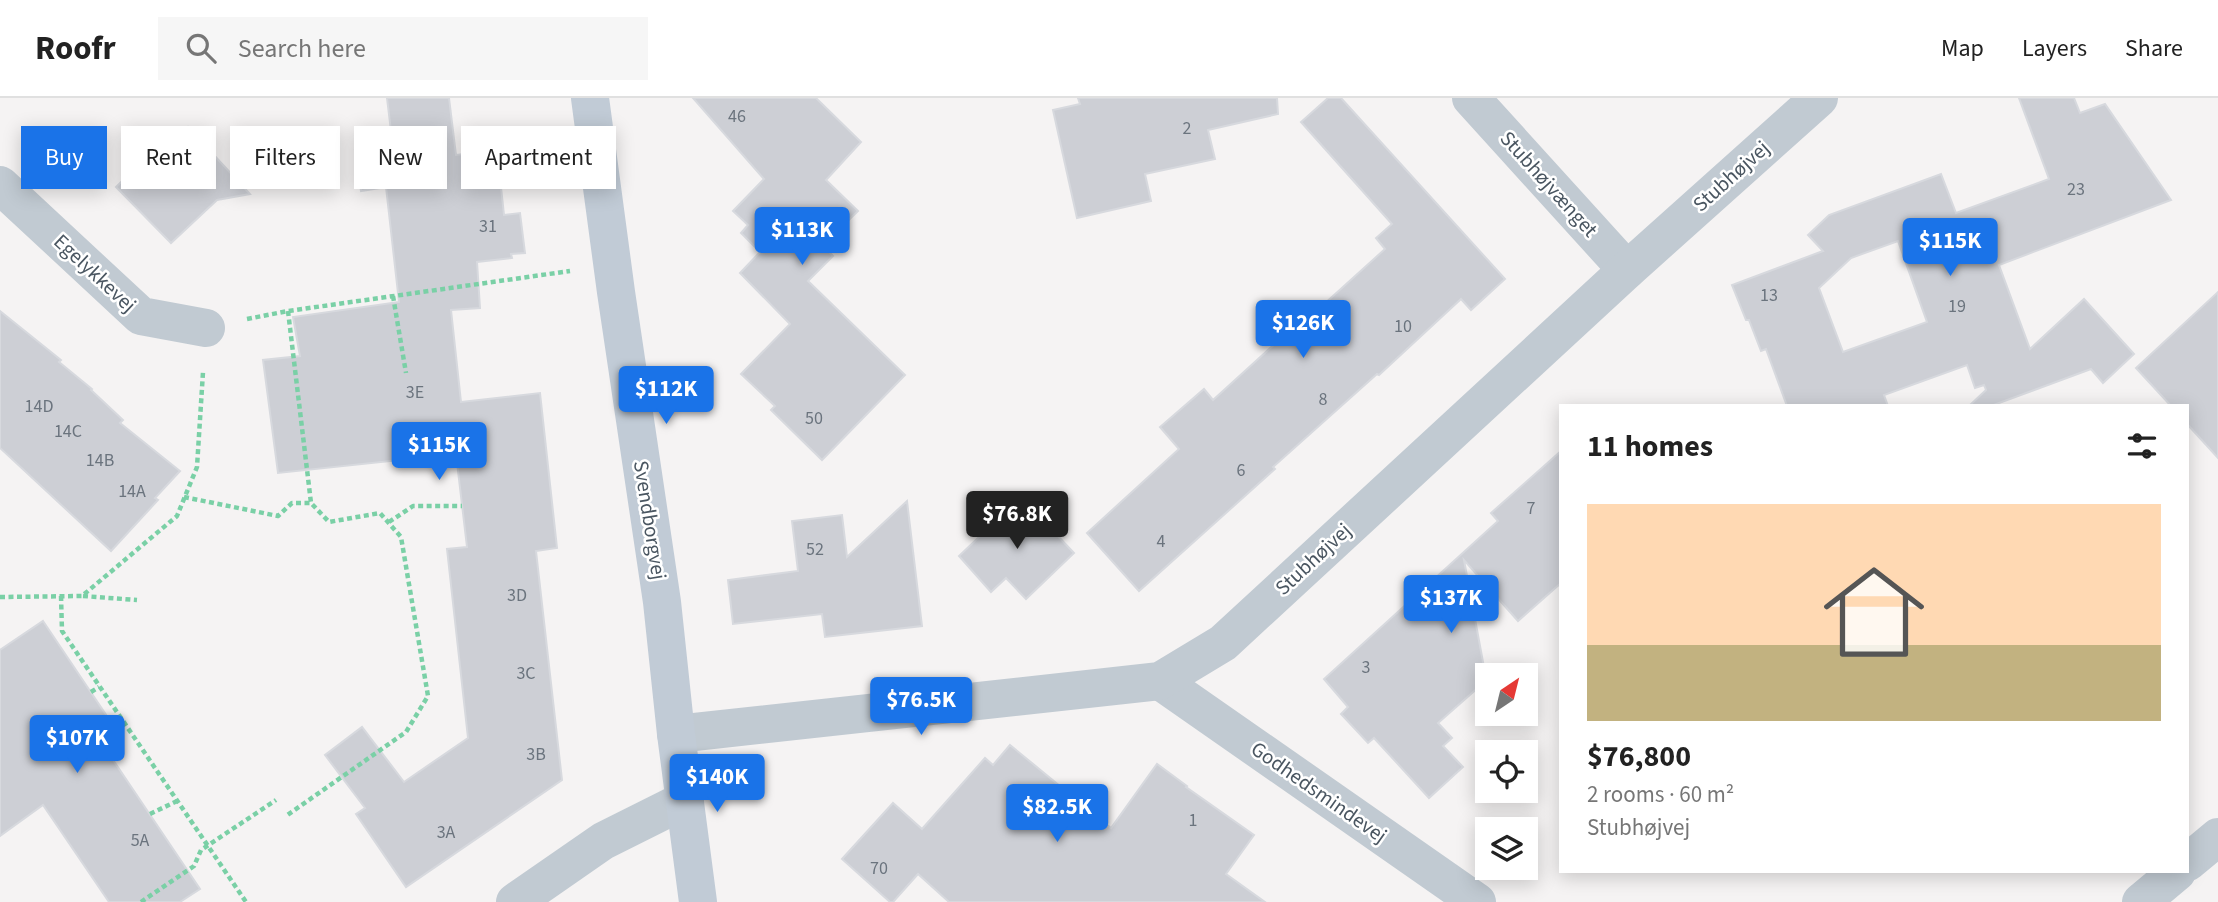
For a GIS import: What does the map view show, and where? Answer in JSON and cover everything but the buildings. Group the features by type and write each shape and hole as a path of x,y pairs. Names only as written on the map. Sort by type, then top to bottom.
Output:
{"main road":[{"name":"Svendborgvej","path":"590,98 663,602 676,734 698,902"}],"street":[{"name":"Stubhøjvænget","path":"1471,98 1627,270"},
{"name":"Stubhøjvej","path":"676,734 1160,681 1223,643 1627,270 1819,98"},
{"name":"Egelykkevej","path":"0,185 141,316 206,328"},
{"name":"Godhedsmindevej","path":"1160,681 1477,902"},
{"path":"514,902 603,841 685,800"},
{"path":"2189,861 2218,836"},
{"path":"2141,902 2176,873"}],"path":[{"path":"82,596 177,516 197,467 206,328 288,311 613,265"},
{"path":"393,296 406,373"},
{"path":"286,816 406,732 428,696 401,537 380,513 329,522 311,503 288,311"},
{"path":"184,497 278,516 292,503 311,503"},
{"path":"389,522 413,506 462,506"},
{"path":"61,596 62,631 246,902"},
{"path":"0,597 82,596 137,600"},
{"path":"91,692 99,687"},
{"path":"141,902 194,866 201,850 276,800"},
{"path":"150,814 177,801"}]}
